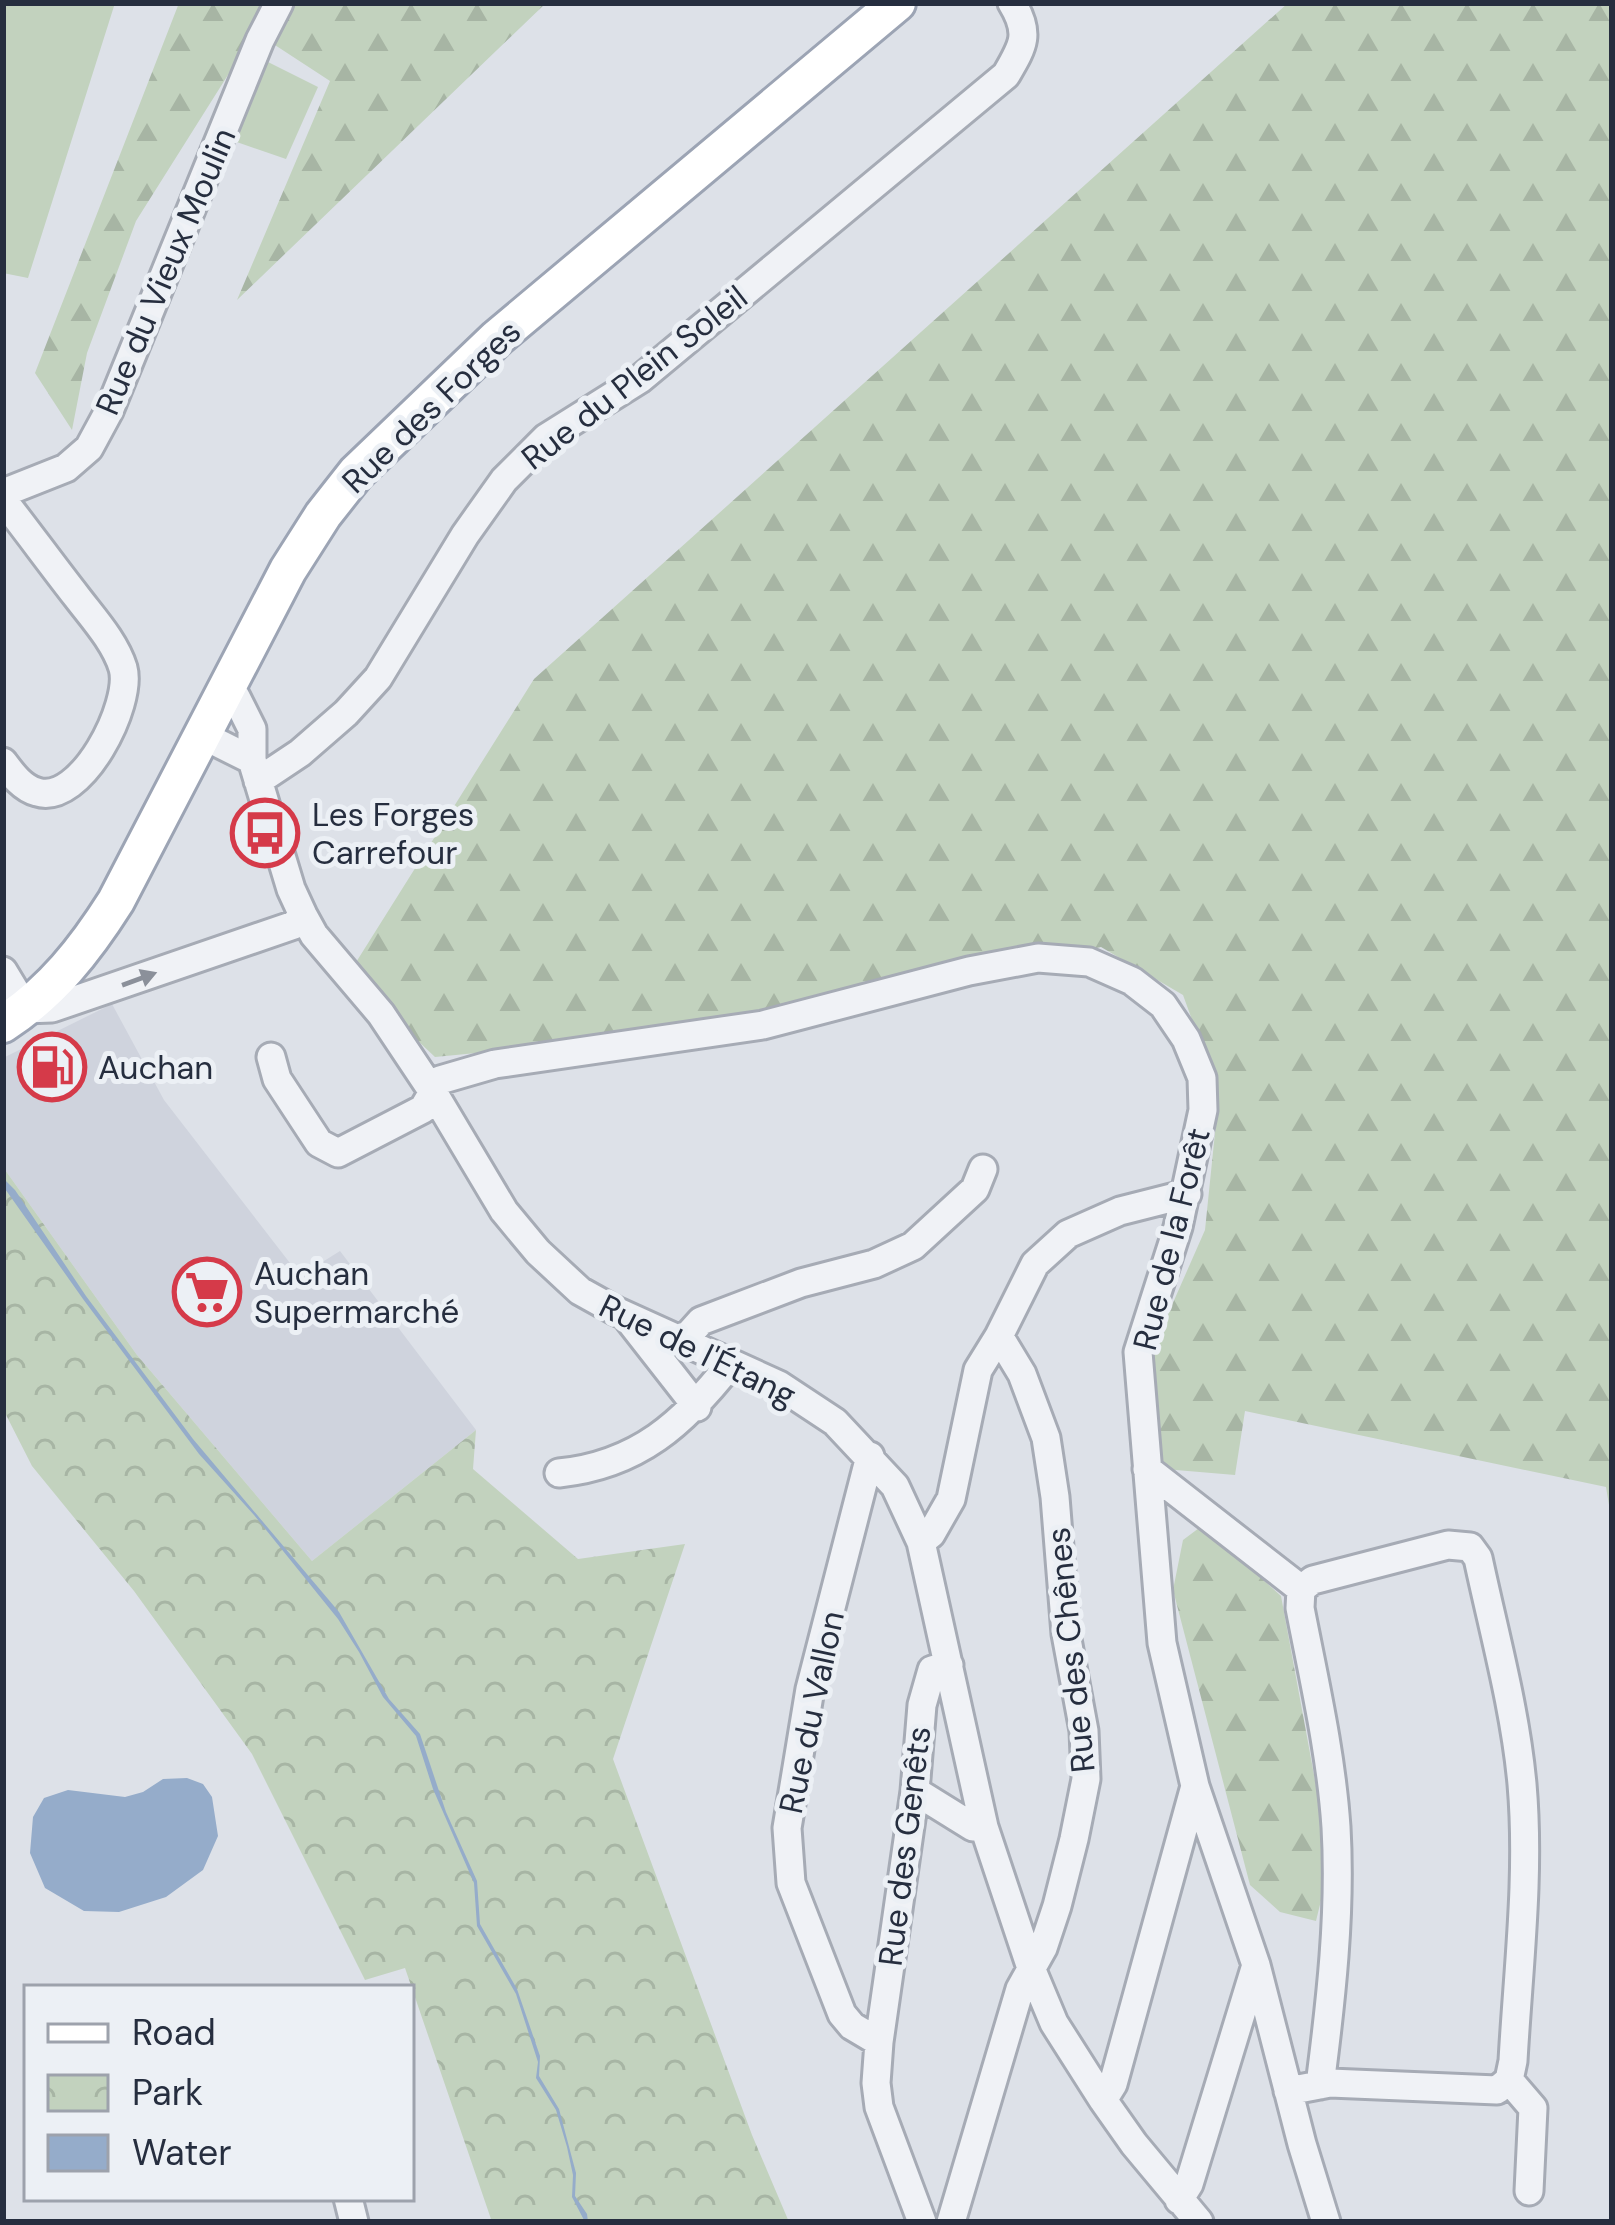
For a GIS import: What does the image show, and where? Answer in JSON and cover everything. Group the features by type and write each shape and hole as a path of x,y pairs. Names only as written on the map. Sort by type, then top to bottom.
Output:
{"main road":[{"name":"Rue des Forges","path":"15,1017 64,974 91,941 289,570 356,473 497,338 897,3"}],"street":[{"name":"Rue du Vieux Moulin","path":"3,497 66,468 89,448 109,411 279,3"},
{"name":"Rue du Plein Soleil","path":"255,770 300,753 378,678 465,535 504,480 546,437 640,380 1006,75 1023,45 1021,17 1012,3"},
{"path":"3,497 106,636 123,668 124,693 98,755 72,783 52,794 34,792 3,762"},
{"name":"Rue de l'Étang","path":"226,688 236,697 252,729 255,770 303,915 314,935 381,1014 503,1211 580,1291 779,1385 836,1422 895,1486 921,1542 984,1827 1054,2024 1102,2100 1199,2222"},
{"path":"202,735 255,770"},
{"path":"3,970 15,1017 82,999 294,925 303,915"},
{"name":"Rue de la Forêt","path":"271,1057 277,1079 319,1143 338,1153 422,1109 440,1080 495,1064 763,1025 969,971 1038,958 1089,962 1132,981 1163,1005 1186,1039 1202,1078 1203,1110 1187,1194 1138,1352 1162,1643 1195,1786 1256,1965 1326,2222"},
{"path":"683,1341 701,1321 801,1283 874,1264 913,1246 975,1189 983,1169"},
{"path":"921,1542 931,1534 951,1499 978,1370 1034,1264 1068,1234 1120,1211 1187,1194"},
{"path":"626,1315 697,1407"},
{"name":"Rue des Chênes","path":"951,2222 1020,1989 1043,1948 1086,1779 1084,1731 1066,1634 1046,1438 1022,1374 999,1336"},
{"path":"559,1473 587,1470 642,1449 697,1407 731,1363"},
{"name":"Rue du Vallon","path":"870,1456 810,1689 787,1828 791,1883 842,2014 879,2042"},
{"path":"1147,1469 1301,1589"},
{"path":"1288,2091 1320,2085 1497,2090 1509,2080 1523,1892 1522,1787 1513,1720 1478,1558 1470,1547 1448,1545 1313,1580 1301,1589"},
{"path":"1301,1589 1300,1608 1329,1759 1336,1829 1329,2019 1320,2085"},
{"name":"Rue des Genêts","path":"879,2042 915,1791 922,1705 932,1670 949,1664"},
{"path":"1102,2100 1113,2084 1195,1786"},
{"path":"915,1791 973,1827 984,1827"},
{"path":"1179,2200 1189,2184 1256,1965"},
{"path":"879,2042 879,2107 922,2222"},
{"path":"1509,2080 1533,2108 1529,2191"}],"shaded area":[{"path":"112,1004 164,1100 300,1276 340,1251 476,1430 312,1561 137,1355 3,1167 3,1058"}],"green space":[{"path":"3,3 115,3 28,278 3,273"},
{"path":"179,3 546,3 237,300 330,81 255,32 136,221 87,353 72,430 35,373"},
{"path":"1288,3 1612,3 1612,1523 1606,1487 1245,1411 1235,1475 1164,1469 1150,1355 1205,1230 1219,1094 1183,995 1101,947 731,1028 435,1057 348,975 534,679"},
{"path":"264,60 318,87 286,159 231,140"},
{"path":"3,1167 137,1355 312,1561 476,1430 473,1469 578,1559 685,1544 613,1759 752,2135 789,2222 492,2222 405,1968 365,1980 252,1754 134,1591 32,1466 3,1409"},
{"path":"1203,1525 1281,1596 1324,1829 1325,1884 1316,1921 1280,1912 1250,1885 1173,1590 1183,1540"}],"water":[{"path":"3,1178 193,1439 339,1612 389,1699 420,1734 446,1812 477,1881 480,1924 517,1989 540,2056 539,2076 559,2109 576,2173 575,2196 588,2222 572,2197 567,2147 556,2110 536,2078 538,2062 516,1994 477,1926 474,1883 433,1789 416,1736 383,1697 338,1619 199,1454 83,1299 3,1186"},
{"path":"187,1778 203,1784 212,1797 218,1836 203,1870 166,1897 119,1912 84,1911 45,1888 30,1853 33,1817 44,1798 68,1790 125,1797 163,1779"}],"place":[{"name":"Les Forges Carrefour","path":"265,833"},
{"name":"Auchan","path":"52,1067"},
{"name":"Auchan Supermarché","path":"207,1292"}]}
